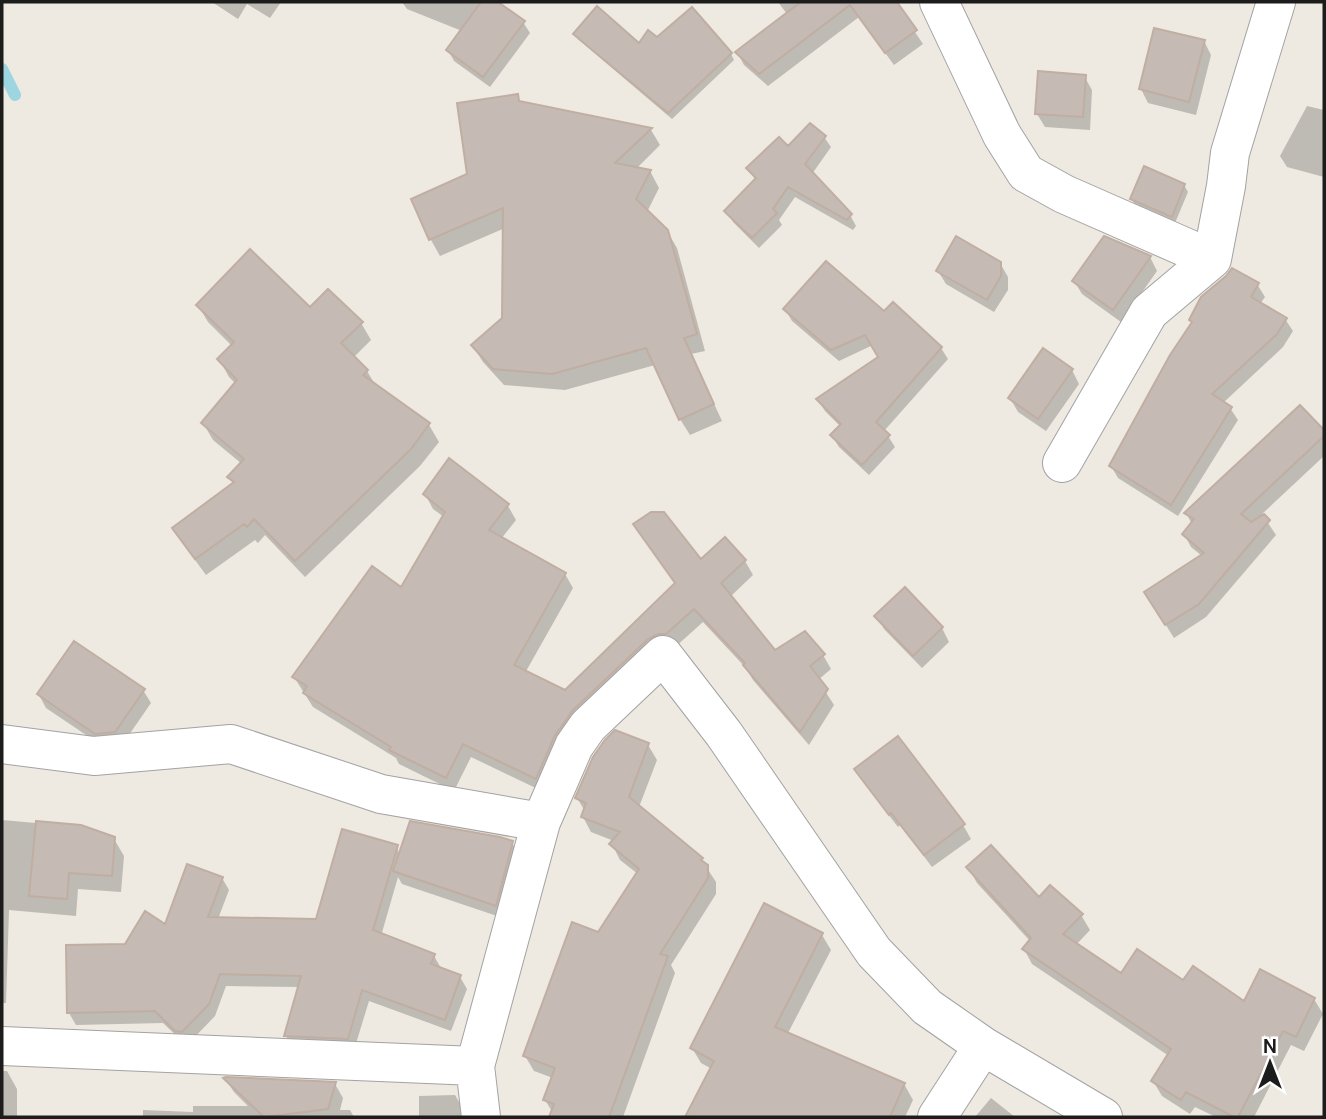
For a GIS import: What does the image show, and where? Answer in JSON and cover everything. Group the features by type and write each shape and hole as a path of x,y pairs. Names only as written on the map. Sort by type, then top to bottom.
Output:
{"street":[{"path":"939,2 1002,135 1026,173 1065,194 1212,259"},
{"path":"1062,463 1149,312 1212,259 1230,153 1276,2"},
{"path":"481,1117 475,1066 541,822 574,746 588,726 663,655 724,734 874,952 927,1007 983,1046 1103,1117"},
{"path":"2,744 94,756 232,744 381,794 541,822"},
{"path":"2,1046 475,1066"},
{"path":"937,1117 983,1046"}],"building":[{"path":"481,2 498,2 525,21 483,77 446,50"},
{"path":"801,2 897,2 917,30 885,53 850,5 759,74 735,52"},
{"path":"597,6 639,43 648,30 657,37 692,7 732,53 668,113 573,34"},
{"path":"1154,28 1205,40 1189,102 1139,89"},
{"path":"1038,71 1086,75 1083,117 1035,114"},
{"path":"518,94 519,101 652,128 615,163 651,170 636,199 668,230 697,334 684,338 714,404 679,420 646,348 552,374 493,369 471,345 502,318 503,208 429,240 411,199 467,174 457,103"},
{"path":"810,123 826,136 805,164 852,214 847,220 788,187 773,209 777,213 752,238 724,211 756,178 746,168 779,137 788,146"},
{"path":"1144,166 1185,184 1172,217 1130,199"},
{"path":"956,236 1001,262 1001,276 987,300 936,271"},
{"path":"1104,236 1151,256 1113,310 1072,281"},
{"path":"250,249 310,307 328,289 363,322 341,343 368,370 363,375 430,423 411,449 295,561 254,519 247,527 244,524 195,559 172,528 234,482 227,477 244,459 201,423 237,380 217,359 234,342 196,305"},
{"path":"826,261 884,311 893,302 942,347 876,422 890,435 862,465 830,435 841,424 816,399 878,357 865,335 831,350 783,309"},
{"path":"1232,268 1259,283 1251,297 1287,318 1277,334 1212,394 1232,407 1171,505 1109,466 1170,355 1192,322 1189,320 1201,297"},
{"path":"1043,348 1073,369 1038,419 1008,398"},
{"path":"1300,405 1324,430 1324,436 1241,514 1251,522 1264,514 1270,520 1199,604 1165,625 1144,592 1204,553 1182,534 1194,519 1184,513"},
{"path":"449,458 509,504 489,530 566,573 514,665 565,690 675,583 633,524 651,512 664,512 701,559 725,537 746,560 721,583 775,650 805,631 825,654 810,666 828,689 800,732 743,665 745,663 694,609 666,634 658,634 648,639 573,710 554,737 536,779 463,744 446,778 389,750 391,747 303,693 307,686 292,677 372,566 401,587 445,512 423,494"},
{"path":"905,587 943,627 913,656 874,616"},
{"path":"74,641 145,689 115,732 95,734 37,694"},
{"path":"615,730 649,743 629,797 703,858 701,860 708,865 708,878 660,954 668,956 609,1117 549,1117 554,1104 543,1100 555,1068 523,1056 572,922 598,932 639,869 609,844 620,832 581,817 586,803 575,798 593,757"},
{"path":"898,736 965,824 924,855 854,769"},
{"path":"36,821 81,825 115,837 112,876 69,873 67,899 29,896"},
{"path":"410,821 513,841 496,906 393,871"},
{"path":"342,829 398,845 373,930 435,954 431,964 461,975 445,1020 362,990 348,1039 284,1036 301,976 220,974 209,1004 182,1032 175,1031 155,1011 67,1013 66,945 125,944 145,911 165,924 187,864 223,877 208,917 316,919"},
{"path":"991,845 1039,897 1050,885 1083,914 1063,934 1121,973 1137,949 1183,980 1193,966 1244,1001 1260,969 1315,998 1296,1037 1283,1031 1238,1117 1186,1092 1181,1100 1151,1081 1171,1049 1022,949 1031,938 966,867"},
{"path":"764,903 823,933 775,1027 905,1083 890,1117 685,1117 714,1061 690,1048"},
{"path":"223,1078 336,1082 328,1109 264,1117"}],"waterway":[{"path":"2,69 15,95"}]}
